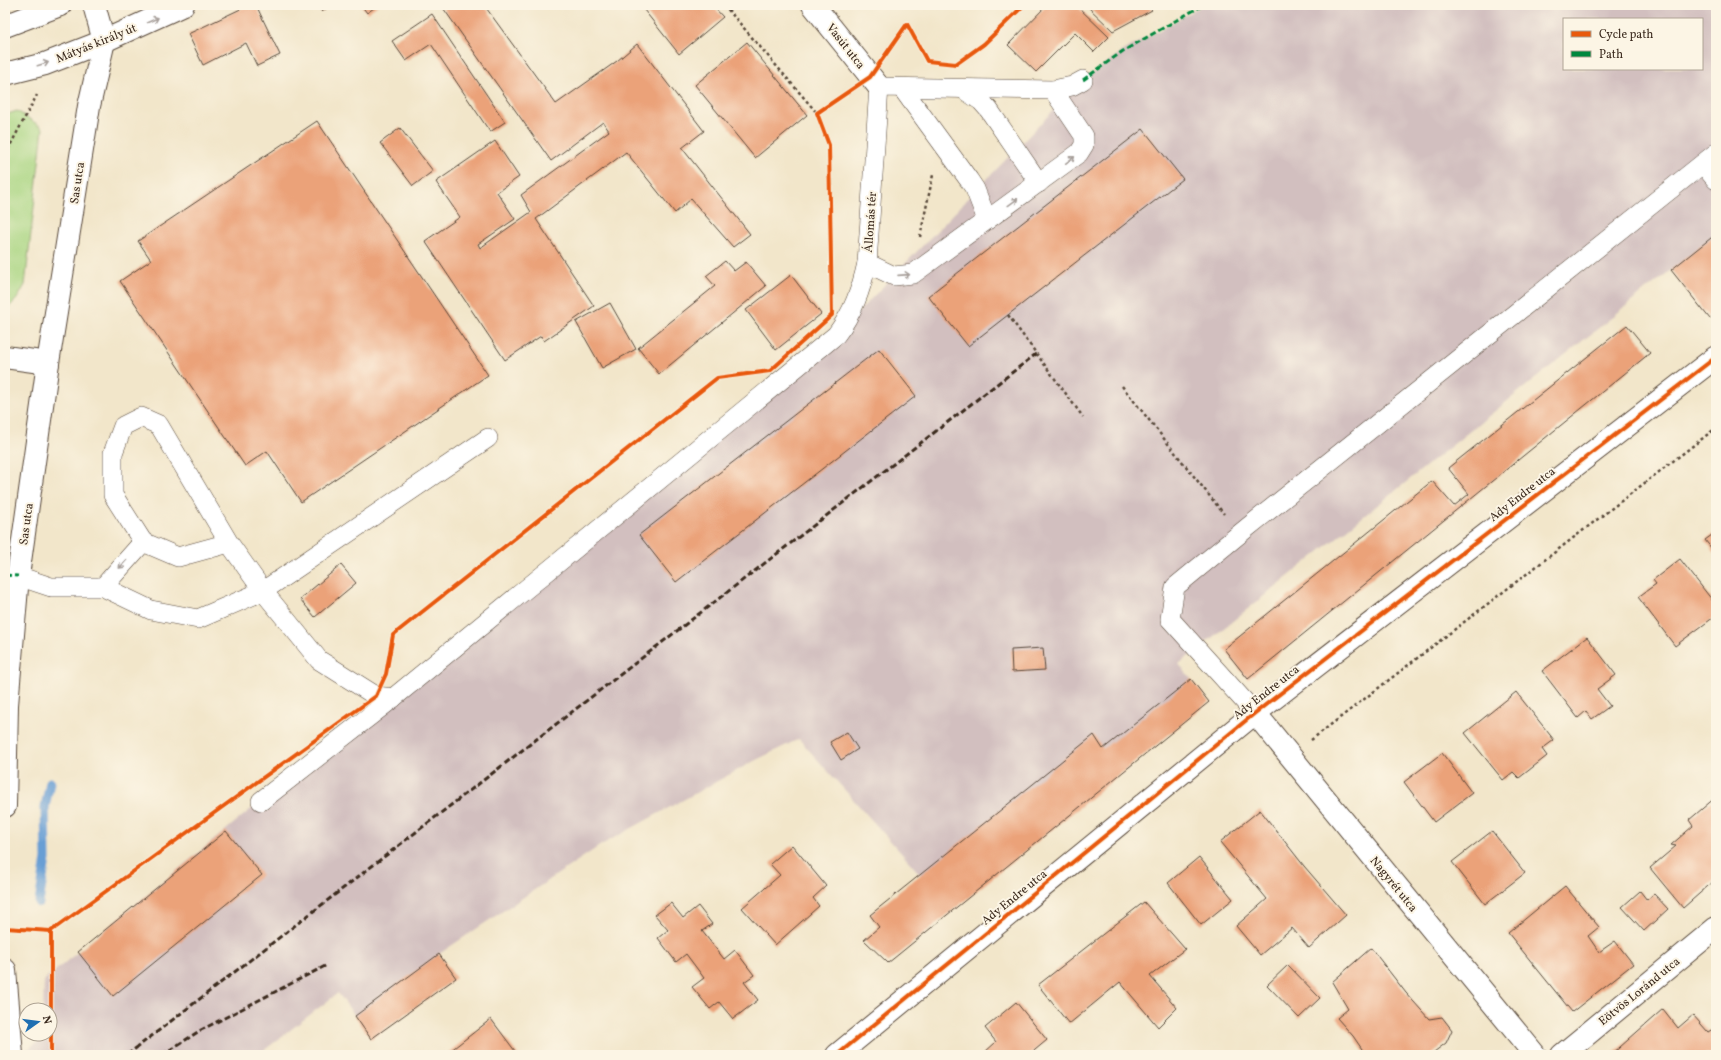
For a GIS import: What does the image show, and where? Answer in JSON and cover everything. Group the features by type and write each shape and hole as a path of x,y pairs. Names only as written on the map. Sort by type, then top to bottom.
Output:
{"street":[{"path":"5,26 60,5"},
{"name":"Sas utca","path":"5,806 12,576 89,106 104,41 94,5"},
{"name":"Mátyás király út","path":"5,74 45,64 104,41 184,5"},
{"name":"Vasút utca","path":"813,5 879,87"},
{"path":"5,356 48,363"},
{"name":"Ady Endre utca","path":"837,1055 1256,713 1716,357"},
{"name":"Nagyrét utca","path":"1256,713 1535,1055"},
{"name":"Eötvös Loránd utca","path":"1562,1055 1716,928"},
{"path":"5,970 12,1055"}],"lane":[{"path":"879,87 1053,90 1072,86 1083,80"},
{"name":"Állomás tér","path":"879,87 867,263 894,276 913,274"},
{"path":"902,88 975,189 988,220"},
{"path":"963,89 989,110 1039,183"},
{"path":"913,274 1079,153 1084,145 1084,136 1053,90"},
{"path":"1256,713 1170,620 1176,587 1240,534 1709,159 1716,180"},
{"path":"261,801 394,698 836,335 847,321 856,303 863,284 867,263"},
{"path":"229,543 178,557 143,542 113,495 113,453 123,426 141,417 159,425 229,543 264,591 319,660 376,696 394,698"},
{"path":"12,576 51,587 103,587 151,610 198,619 264,591 488,438"},
{"path":"103,587 143,542"}],"path":[{"path":"724,5 817,113 819,119"},
{"path":"5,155 41,87 45,64"},
{"path":"817,113 823,109"},
{"path":"913,274 941,140"},
{"path":"1008,316 1083,417"},
{"path":"1122,386 1240,534"},
{"path":"1291,756 1716,428"}],"shaded area":[{"path":"1203,5 1716,5 1716,234 1179,664 1191,679 1103,749 1094,736 921,875 799,739 754,761 601,845 439,954 355,1016 338,993 258,1055 19,1055 37,1042 58,1042 58,1002 43,1002 44,980 261,801 836,335 1083,80 1123,51"}],"green space":[{"path":"17,111 43,128 25,285 17,299 5,311 5,115"}],"building":[{"path":"249,5 256,5 280,55 257,66 246,43 203,65 188,34"},
{"path":"316,5 331,5 322,12"},
{"path":"361,5 378,5 367,13"},
{"path":"441,5 484,5 556,104 617,61 637,44 704,131 682,148 750,234 733,247 691,199 675,213 626,152 536,219 594,306 544,341 541,336 505,360 425,241 460,217 436,182 495,141 519,177 497,192 515,219 478,244 480,248 531,212 521,195 609,131 603,122 551,161"},
{"path":"640,5 712,5 723,17 679,54"},
{"path":"1047,5 1076,5 1109,37 1094,52 1075,33 1036,72 1008,45"},
{"path":"1086,5 1147,5 1152,10 1113,31"},
{"path":"432,14 505,122 490,132 431,44 406,61 392,41"},
{"path":"747,42 807,115 755,158 695,85"},
{"path":"317,121 488,375 301,502 267,451 245,466 120,281 151,260 138,241"},
{"path":"400,128 433,171 413,186 380,143"},
{"path":"1143,129 1183,179 968,346 928,296"},
{"path":"1716,234 1716,314 1710,319 1671,270"},
{"path":"725,261 734,271 746,262 766,286 659,374 638,348 715,286 706,276"},
{"path":"791,275 821,314 776,350 746,310"},
{"path":"610,303 636,349 602,368 576,322"},
{"path":"1627,325 1650,353 1248,679 1224,649 1432,481 1454,506 1469,494 1448,468"},
{"path":"879,349 916,396 676,582 639,535"},
{"path":"1716,532 1716,554 1705,540"},
{"path":"1680,559 1716,605 1716,620 1714,617 1675,646 1638,597 1656,584 1653,580"},
{"path":"341,565 356,583 315,617 300,599"},
{"path":"1587,637 1616,675 1597,689 1610,706 1592,719 1586,711 1578,718 1542,671"},
{"path":"1043,648 1045,670 1012,672 1011,650"},
{"path":"1191,679 1209,702 888,963 864,940 879,927 870,915 1094,735 1103,749"},
{"path":"1516,692 1554,740 1542,749 1547,756 1519,778 1513,772 1503,780 1465,733"},
{"path":"847,732 858,749 841,760 830,742"},
{"path":"1442,753 1472,793 1434,822 1404,782"},
{"path":"1716,797 1716,879 1683,908 1650,868 1676,846 1671,845 1693,826 1689,820"},
{"path":"1260,810 1304,866 1346,915 1309,948 1292,928 1260,955 1236,926 1267,899 1220,842"},
{"path":"226,831 262,875 113,996 78,952"},
{"path":"1492,831 1525,873 1485,904 1452,862"},
{"path":"792,845 826,886 813,898 819,906 775,945 742,908 780,875 770,864"},
{"path":"1199,857 1233,899 1201,925 1168,883"},
{"path":"1565,886 1599,927 1588,936 1599,952 1615,941 1633,964 1572,1012 1508,933"},
{"path":"1640,891 1647,900 1654,894 1668,909 1644,931 1622,907"},
{"path":"1144,902 1185,949 1150,976 1177,1008 1158,1027 1120,982 1069,1024 1038,985"},
{"path":"671,903 683,918 698,906 712,924 702,931 724,959 735,950 754,975 744,982 758,1000 733,1019 719,1002 710,1009 692,987 704,978 686,954 676,962 658,938 668,930 655,915"},
{"path":"1371,948 1406,993 1429,1019 1442,1017 1452,1030 1446,1043 1430,1055 1389,1055 1386,1052 1382,1055 1366,1055 1353,1036 1337,1018 1348,1009 1332,982"},
{"path":"439,954 456,978 371,1039 355,1016"},
{"path":"1288,965 1320,998 1299,1018 1267,985"},
{"path":"1016,1002 1047,1040 1029,1055 985,1055 984,1053 996,1042 985,1028"},
{"path":"1663,1009 1678,1028 1693,1015 1708,1032 1716,1027 1716,1054 1611,1055"},
{"path":"491,1019 518,1055 445,1055"}],"waterway":[{"path":"39,903 46,859 45,807 50,782"}],"railway":[{"path":"127,1055 1036,354"},
{"path":"162,1055 201,1030 327,965"}],"marked path":[{"path":"1083,80 1123,51 1203,5"},
{"path":"5,575 18,576"}],"cycle path":[{"path":"5,928 51,931 376,696 386,674 393,635 717,378 770,371 832,315 829,145 817,113 870,77 907,24 927,61 956,64 984,44 1024,5"},
{"path":"837,1055 1255,713 1716,357"},
{"path":"51,931 51,1055"}]}
